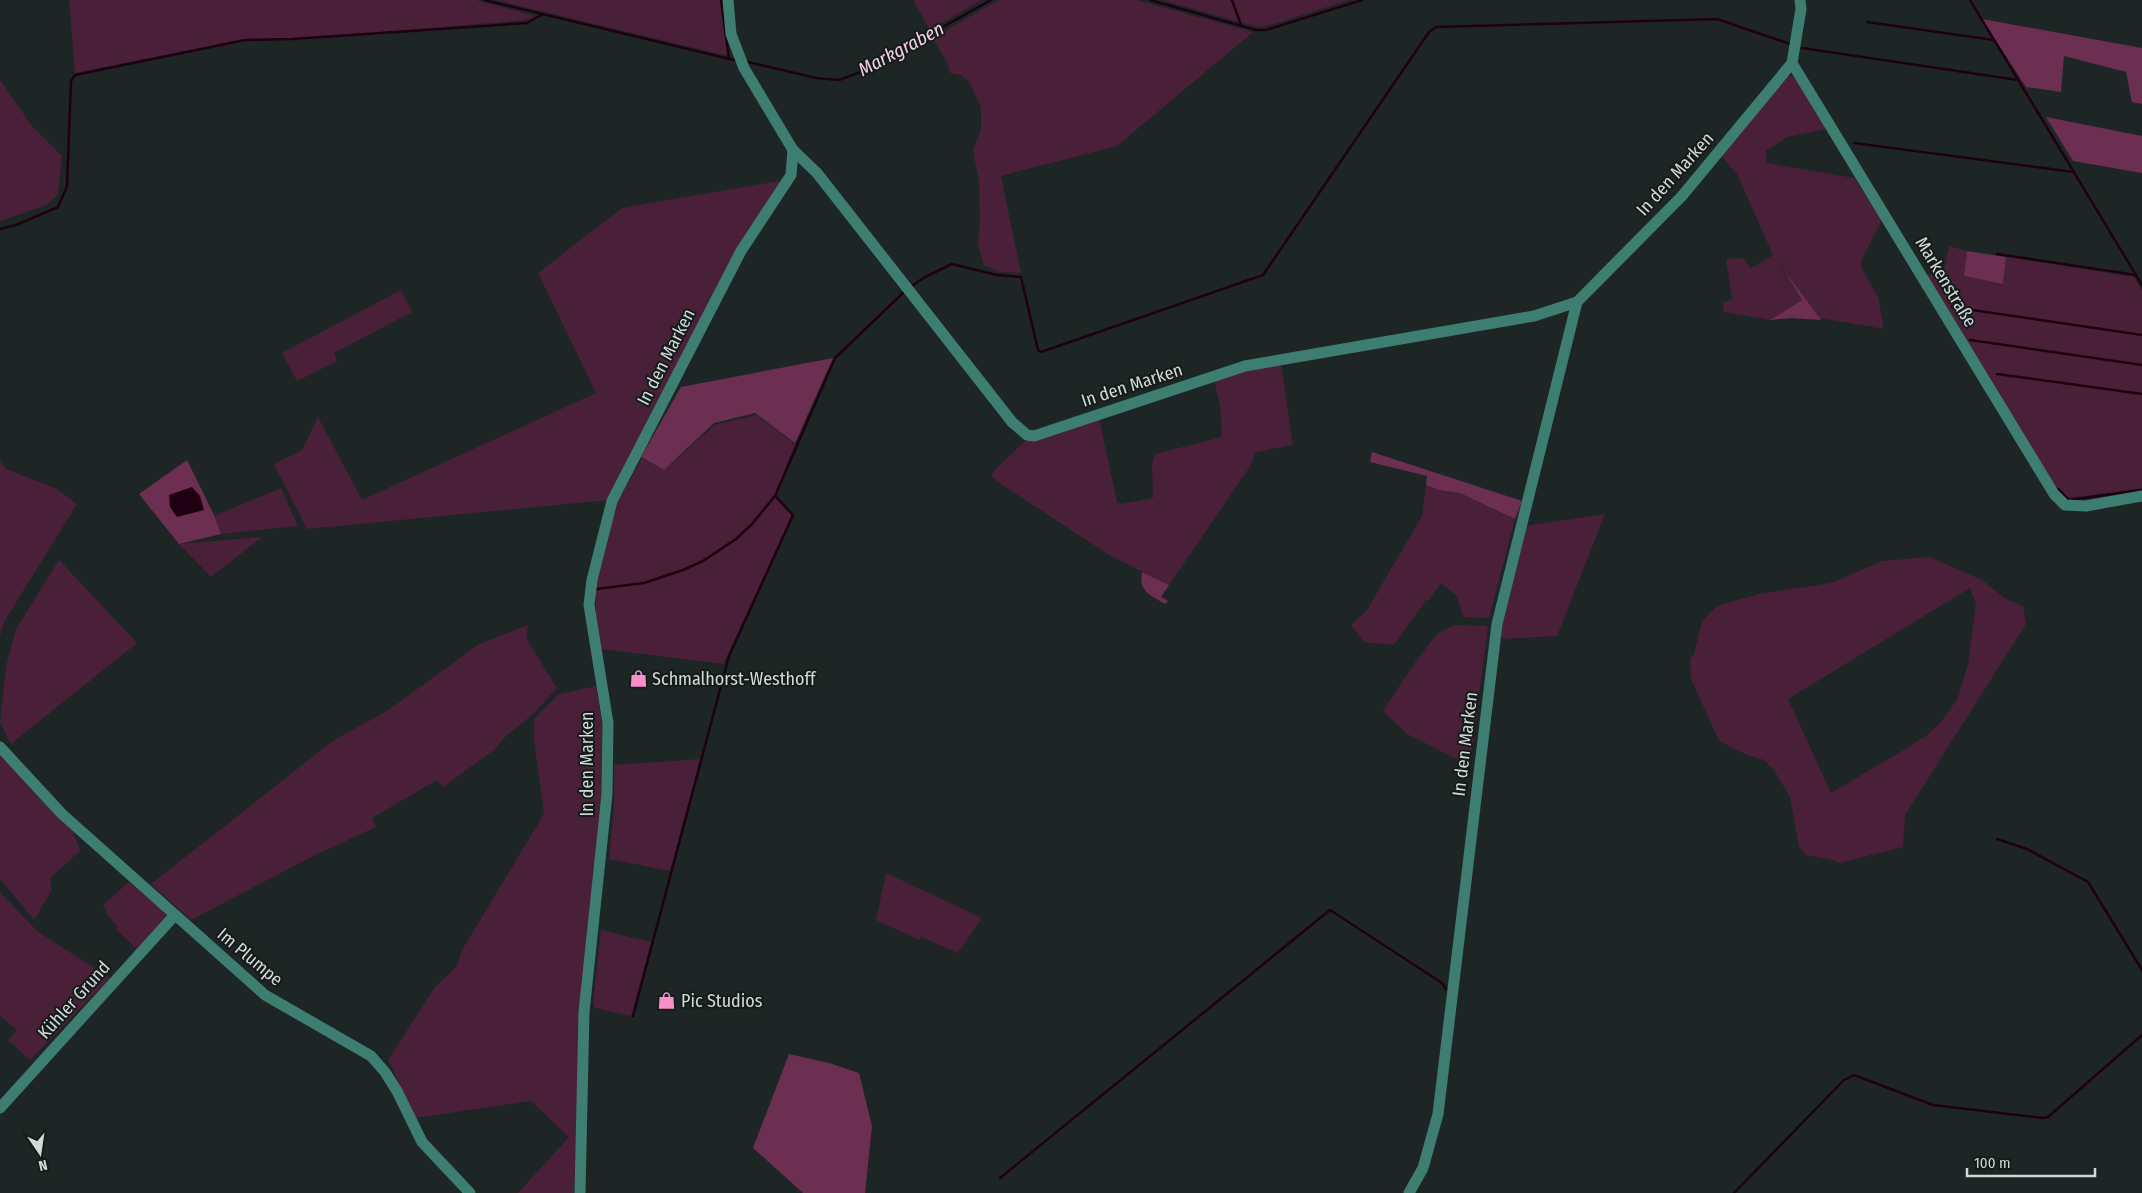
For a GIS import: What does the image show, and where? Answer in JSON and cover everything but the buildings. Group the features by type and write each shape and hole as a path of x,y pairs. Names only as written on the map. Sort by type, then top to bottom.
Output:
{"street":[{"name":"In den Marken","path":"728,0 731,34 744,68 793,150 817,173 1012,422 1027,435 1034,436 1245,366 1534,316 1577,302 1682,196 1792,64"},
{"path":"1792,64 1800,0"},
{"name":"Markenstraße","path":"1792,64 2054,494 2065,505 2086,506 2142,496"},
{"path":"793,150 792,175 804,172 817,173"},
{"name":"In den Marken","path":"580,1193 584,1012 607,794 608,723 589,605 592,580 612,501 740,252 792,175"},
{"name":"In den Marken","path":"1409,1193 1423,1168 1438,1114 1497,624 1577,302"},
{"name":"Im Plumpe","path":"0,747 62,814 174,916 265,995 372,1056 389,1078 422,1142 470,1193"},
{"name":"Kühler Grund","path":"0,1108 174,916"}],"shaded area":[{"path":"69,0 476,0 535,16 525,20 293,40 245,39 75,73"},
{"path":"496,0 720,0 727,55 719,54"},
{"path":"913,0 981,0 930,30"},
{"path":"999,0 1136,0 1253,32 1117,146 1001,176 1021,273 999,272 984,265 978,245 980,221 979,183 973,150 981,129 981,107 969,82 961,75 950,73 948,64 932,38"},
{"path":"1162,0 1349,0 1274,24 1258,27"},
{"path":"1982,19 2142,48 2142,104 2132,102 2126,72 2064,56 2061,92 2026,87"},
{"path":"1785,77 1797,78 1826,129 1787,137 1766,151 1767,163 1854,178 1882,220 1861,261 1862,269 1878,297 1884,329 1820,318 1779,264 1802,300 1770,320 1724,312 1723,302 1732,300 1726,259 1743,258 1751,268 1773,255 1737,174 1721,156"},
{"path":"0,80 32,126 62,156 58,194 47,205 0,221"},
{"path":"2046,117 2142,136 2142,173 2073,161"},
{"path":"785,180 609,500 307,529 274,464 302,450 318,417 362,500 596,393 538,273 622,208"},
{"path":"1949,246 1967,251 1964,276 2003,284 2006,257 2134,277 2142,291 2142,488 2068,498 2055,488 1925,274 1943,276"},
{"path":"1967,251 2006,257 2003,284 1964,276"},
{"path":"1783,269 1821,320 1791,318 1770,320 1802,300"},
{"path":"401,290 412,312 334,353 337,361 297,381 282,353"},
{"path":"833,358 795,443 755,413 714,423 664,470 641,457 681,387"},
{"path":"1281,363 1293,445 1256,452 1251,465 1169,585 1109,555 995,480 992,476 993,472 1028,438 1099,418 1117,502 1121,504 1153,498 1152,464 1155,454 1222,437 1220,406 1214,379"},
{"path":"756,415 795,444 775,496 793,515 723,664 601,649 596,625 596,590 599,566 617,503 642,458 664,470 715,425"},
{"path":"1372,452 1522,501 1515,519 1460,493 1439,490 1426,485 1427,476 1370,462"},
{"path":"187,460 214,515 221,534 179,544 139,494"},
{"path":"0,461 6,469 57,489 77,504 5,620 0,636"},
{"path":"1426,485 1439,490 1460,493 1515,519 1489,618 1463,617 1456,595 1441,583 1429,600 1426,600 1394,645 1364,642 1351,625 1367,610 1422,516"},
{"path":"192,487 200,496 204,510 177,517 170,507 169,495"},
{"path":"281,488 298,526 221,534 214,516"},
{"path":"1605,514 1557,636 1504,639 1499,634 1525,526"},
{"path":"262,537 211,577 179,544"},
{"path":"1930,557 1982,580 2006,599 2023,606 2026,624 1905,815 1903,847 1839,863 1834,860 1806,855 1799,847 1790,797 1774,770 1764,760 1747,755 1719,741 1691,679 1690,659 1694,654 1702,621 1717,606 1759,594 1831,583 1882,561","holes":["1970,588 1976,603 1968,664 1958,698 1941,722 1927,735 1907,748 1831,793 1788,699"]},
{"path":"59,560 137,643 11,744 0,722 6,667 16,629"},
{"path":"1142,572 1169,585 1161,597 1168,601 1165,604 1146,592 1141,579"},
{"path":"528,625 526,638 557,688 532,715 507,735 494,750 443,787 437,780 372,818 376,827 313,856 191,920 151,884 334,740 387,711 479,644"},
{"path":"1454,625 1488,626 1470,766 1407,734 1383,711 1416,661 1437,634"},
{"path":"596,686 602,725 603,791 581,1012 574,1193 518,1193 569,1137 531,1101 416,1118 388,1060 435,987 457,966 462,950 544,814 534,740 534,719 559,694"},
{"path":"0,754 73,831 80,851 50,878 52,890 34,920 0,879"},
{"path":"700,759 670,871 609,859 614,805 614,765"},
{"path":"886,873 982,918 958,953 921,937 920,940 876,920"},
{"path":"129,882 166,913 165,920 137,949 116,929 118,926 106,914 107,911 103,905"},
{"path":"0,892 37,931 110,978 30,1060 8,1040 17,1030 0,1016"},
{"path":"601,930 651,942 631,1016 595,1008 593,1004"},
{"path":"789,1054 829,1063 859,1073 872,1126 865,1193 803,1193 753,1148"}],"waterway":[{"name":"Markgraben","path":"484,0 734,60"},
{"path":"721,0 729,58"},
{"name":"Markgraben","path":"748,62 816,78 839,80 866,70 991,0"},
{"name":"Markgraben","path":"1150,0 1256,30 1266,30 1362,0"},
{"path":"1232,0 1241,25"},
{"path":"1970,0 2142,285"},
{"path":"0,229 16,225 58,207 67,186 71,81 75,75 245,40 292,39 527,23 543,14"},
{"path":"913,285 952,264 997,275 1021,277 1038,350 1041,352 1263,275 1429,32 1436,27 1717,19 1790,44"},
{"path":"1867,22 1994,40"},
{"path":"1802,48 2018,80"},
{"path":"1854,143 2074,172"},
{"path":"1997,254 2136,275"},
{"path":"596,589 644,583 683,570 703,561 736,539 752,524 775,496 835,358 904,292"},
{"path":"1952,307 2142,335"},
{"path":"1970,340 2142,365"},
{"path":"1997,374 2142,394"},
{"path":"2058,489 2069,500 2142,490"},
{"path":"633,1016 729,656 793,515 775,496"},
{"path":"1997,839 2027,849 2088,882 2142,970"},
{"path":"1000,1178 1330,910 1442,983 1446,989"},
{"path":"1734,1193 1844,1080 1854,1075 1933,1105 2043,1118 2048,1117 2142,1035"}],"place":[{"name":"Schmalhorst-Westhoff","path":"638,679"},
{"name":"Pic Studios","path":"667,1001"}]}
